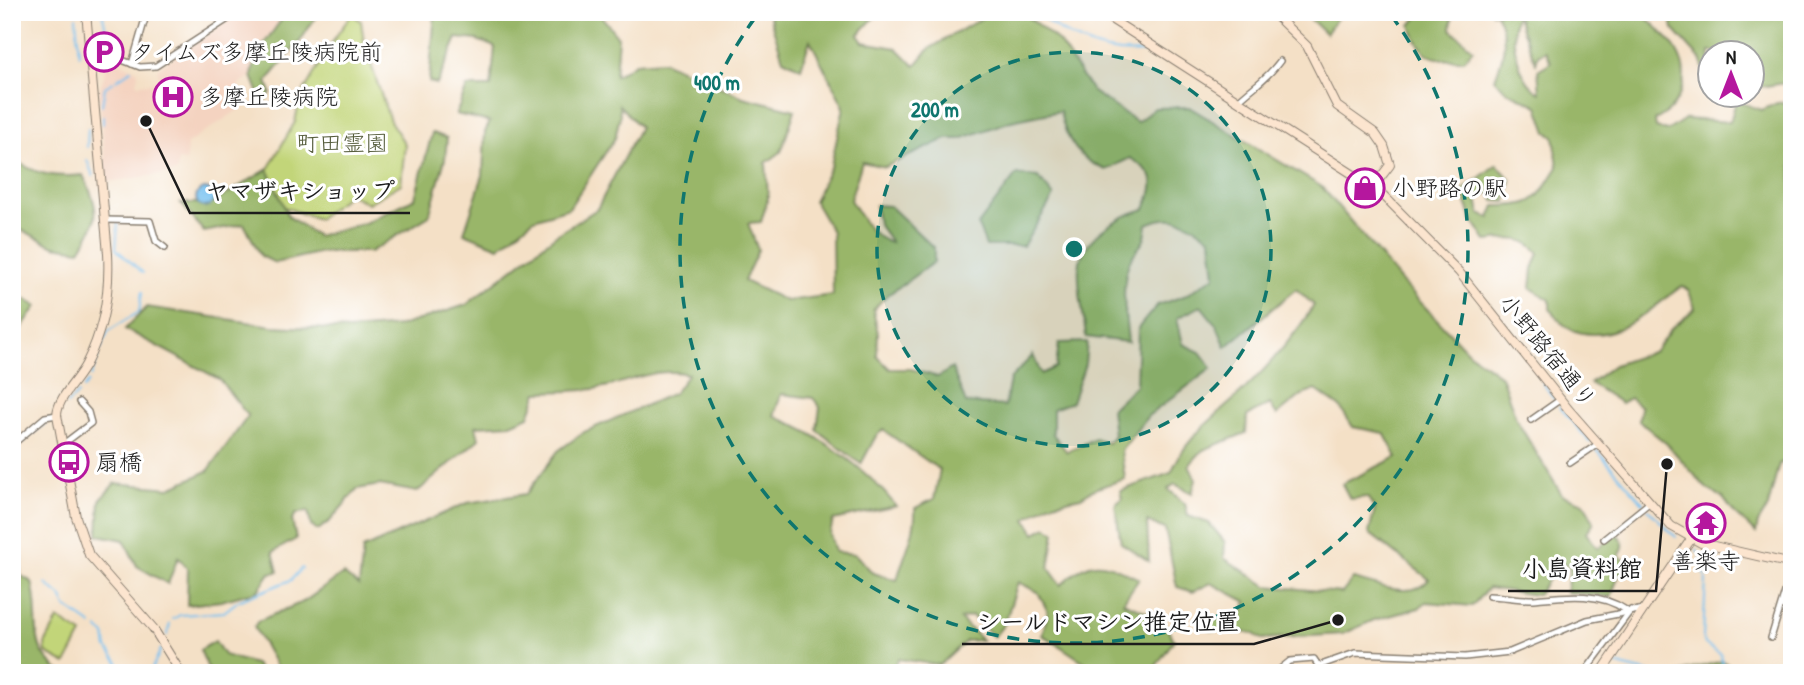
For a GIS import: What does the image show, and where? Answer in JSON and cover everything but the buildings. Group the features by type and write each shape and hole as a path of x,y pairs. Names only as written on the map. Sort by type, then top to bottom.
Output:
{"street":[{"path":"86,12 109,274 103,323 87,363 61,402 57,415 76,517 89,555 153,628 181,673"},
{"path":"132,64 147,12"},
{"path":"90,59 117,58 149,67 162,64 239,12"},
{"name":"小野路宿通り","path":"1100,12 1374,186 1459,272 1649,503 1671,526 1691,539"},
{"path":"1272,12 1307,46 1337,106 1370,129 1384,146 1390,165 1374,186"},
{"path":"1239,100 1253,87 1266,81 1280,61"},
{"path":"105,220 150,221 156,241 165,248"},
{"path":"1531,420 1561,399"},
{"path":"62,445 91,423 81,407"},
{"path":"12,445 45,417 57,415"},
{"path":"1570,463 1598,444"},
{"path":"1604,538 1649,503"},
{"path":"1601,673 1691,539 1792,566 1771,638"},
{"path":"1489,596 1532,599 1568,595 1589,597 1629,610"},
{"path":"1321,665 1355,653 1465,657 1510,652 1535,644 1570,626 1629,610 1644,609"},
{"path":"1584,673 1629,610"},
{"path":"1275,673 1290,661 1314,659 1321,665 1323,673"}],"shaded area":[{"name":"多摩丘陵病院","path":"243,12 275,12 281,18 255,53 251,76 238,85 250,102 187,144 186,161 178,160 177,172 107,182 99,92 108,62 116,61 138,71 137,84 161,82 157,69"}],"green space":[{"path":"287,12 319,12 299,43 267,81 271,93 263,104 252,76 256,55"},
{"path":"435,12 598,12 618,37 615,76 635,63 663,61 743,97 795,110 781,152 766,163 768,198 761,222 748,223 758,250 744,281 786,301 833,295 832,232 814,201 831,165 844,107 810,40 801,68 783,59 768,12 879,12 858,35 863,42 897,48 915,66 929,49 987,15 1022,12 1059,42 1092,91 1137,122 1155,108 1189,107 1322,187 1405,286 1468,352 1501,376 1517,421 1562,495 1584,503 1594,522 1586,533 1598,548 1616,533 1623,544 1619,556 1634,567 1620,572 1611,597 1566,592 1570,567 1560,563 1537,595 1488,588 1472,606 1426,602 1419,608 1374,620 1343,634 1262,639 1252,633 1210,630 1207,622 1242,613 1247,602 1211,583 1193,592 1177,587 1165,529 1147,522 1149,561 1121,543 1115,505 1122,499 1120,491 1171,473 1195,436 1249,385 1284,347 1314,305 1296,289 1226,347 1217,326 1201,306 1177,318 1183,344 1200,352 1212,368 1148,416 1121,451 1125,479 1094,489 1081,497 1049,504 1026,519 1035,533 1047,527 1055,532 1049,568 1061,585 1082,568 1098,564 1116,568 1139,579 1123,602 1161,618 1174,640 1151,673 1120,674 1102,671 1042,635 1048,612 1038,592 1018,582 1005,623 994,637 972,616 960,619 982,640 966,641 940,665 898,659 892,673 280,673 254,627 258,621 305,601 343,574 359,586 363,549 467,503 526,494 558,451 584,432 674,393 688,374 658,373 600,388 538,392 529,416 511,424 476,426 479,439 417,492 380,485 357,489 331,520 318,530 311,526 308,511 296,514 292,520 296,539 273,552 278,572 270,573 258,591 221,601 187,605 188,569 178,557 168,584 137,566 124,540 98,535 100,500 115,483 170,488 208,471 248,416 219,379 125,329 147,307 273,326 349,330 400,326 466,305 556,235 597,209 640,127 619,105 620,116 615,138 569,208 534,219 499,247 464,233 483,175 485,132 490,122 456,114 467,87 491,87 495,47 477,40 457,38 437,84 429,82","holes":["1060,111 1065,131 1074,147 1096,166 1106,170 1130,158 1145,169 1152,179 1145,209 1103,229 1087,246 1082,256 1079,283 1086,337 1128,342 1124,302 1126,272 1144,239 1147,224 1173,219 1204,233 1211,239 1215,276 1184,296 1157,305 1138,328 1136,385 1111,409 1114,435 1108,443 1095,438 1067,452 1053,434 1053,409 1072,402 1085,364 1087,342 1059,343 1056,367 1041,374 1033,355 1010,379 1005,406 966,403 952,368 938,377 911,369 890,369 877,356 878,333 873,310 885,297 934,262 934,248 890,206 875,205 878,224 891,242 884,240 867,226 850,200 862,162 885,167 946,139 960,139 1011,121","1316,390 1340,407 1353,427 1384,433 1397,457 1342,484 1350,499 1367,497 1375,509 1369,533 1429,579 1422,586 1414,589 1394,589 1353,579 1342,593 1267,586 1224,558 1225,542 1209,523 1188,516 1185,504 1168,489 1175,484 1192,493 1196,480 1189,465 1203,450 1246,433 1247,416 1270,404 1277,415 1302,395","781,394 813,398 820,407 817,430 861,464 876,436 883,430 940,470 934,499 915,508 912,535 897,580 873,573 855,554 835,552 830,534 833,520 896,506 871,478 841,454 808,432 774,416"]},
{"path":"1303,12 1341,12 1326,34"},
{"path":"1422,12 1453,12 1451,29 1473,49 1464,60 1436,58 1423,50 1411,25"},
{"path":"1491,12 1640,12 1675,48 1683,69 1684,80 1678,98 1667,112 1655,120 1656,128 1667,131 1685,119 1730,122 1734,108 1762,110 1777,103 1792,102 1792,458 1779,464 1768,507 1758,523 1756,533 1734,513 1723,498 1707,489 1667,444 1639,421 1641,407 1630,398 1621,403 1590,383 1614,365 1655,351 1672,328 1695,309 1689,291 1682,286 1644,315 1616,330 1586,334 1570,329 1550,310 1550,300 1531,288 1533,269 1539,253 1534,247 1522,241 1508,239 1486,241 1472,219 1462,191 1497,164 1511,180 1506,202 1494,201 1491,192 1477,198 1480,214 1490,218 1495,206 1519,205 1534,199 1558,167 1554,136 1547,132 1538,106 1505,90 1495,79 1504,46 1496,13","holes":["1516,14 1536,63 1538,55 1545,51 1551,62 1538,70 1540,93 1526,79 1517,58 1514,35"]},
{"path":"1670,12 1792,12 1792,82 1766,86 1766,38 1696,38 1696,54 1673,29"},
{"name":"町田霊園","path":"352,14 361,21 364,43 390,121 405,144 401,184 368,203 349,194 318,219 284,207 268,169 295,122 300,98 334,39"},
{"path":"432,133 447,138 445,159 429,216 370,252 322,252 275,263 261,256 244,224 204,232 181,203 212,203 268,169 288,216 317,236 365,223 415,198"},
{"path":"12,158 46,174 83,175 95,205 95,213 92,229 80,250 54,246 22,230 12,232"},
{"path":"1016,175 1038,177 1054,196 1023,246 986,246 978,225"},
{"path":"23,298 37,306 12,341 12,303"},
{"path":"12,548 21,558 20,575 32,582 39,644 51,664 63,673 12,673"},
{"path":"58,619 82,634 66,664 46,653 45,644"},
{"path":"215,641 224,655 255,664 262,673 210,673 200,650"},
{"path":"1722,661 1743,673 1679,673 1685,671"}],"water":[{"path":"205,189 211,192 214,198 211,204 205,207 199,204 196,198 199,192"}],"waterway":[{"path":"102,12 110,47 117,55"},
{"path":"1036,12 1062,31 1089,45 1119,52 1151,51"},
{"path":"76,17 79,55"},
{"path":"116,80 131,70"},
{"path":"102,105 105,87 113,82"},
{"path":"103,116 103,124"},
{"path":"87,147 88,129"},
{"path":"87,160 93,176"},
{"path":"118,223 116,249 143,273"},
{"path":"100,350 108,331 139,312 142,292"},
{"path":"91,376 98,355"},
{"path":"83,389 88,382"},
{"path":"1543,383 1554,399"},
{"path":"67,404 78,394"},
{"path":"1559,406 1590,442"},
{"path":"18,446 45,423"},
{"path":"1597,450 1643,503"},
{"path":"1648,509 1676,537"},
{"path":"1701,559 1706,579 1703,638 1705,644 1720,654 1725,673"},
{"path":"173,619 180,615 224,612 238,601 291,580 302,568"},
{"path":"46,584 61,596 66,607 92,625"},
{"path":"167,635 170,624"},
{"path":"98,629 105,635 107,648 126,673"},
{"path":"150,673 161,649"},
{"path":"1617,665 1650,673"}],"place":[{"name":"タイムズ多摩丘陵病院前","path":"104,52"},
{"name":"多摩丘陵病院","path":"173,97"},
{"name":"ヤマザキショップ","path":"146,121"},
{"name":"小野路の駅","path":"1365,188"},
{"name":"扇橋","path":"69,462"},
{"name":"小島資料館","path":"1667,464"},
{"name":"善楽寺","path":"1706,523"},
{"name":"シールドマシン推定位置","path":"1338,620"}]}
